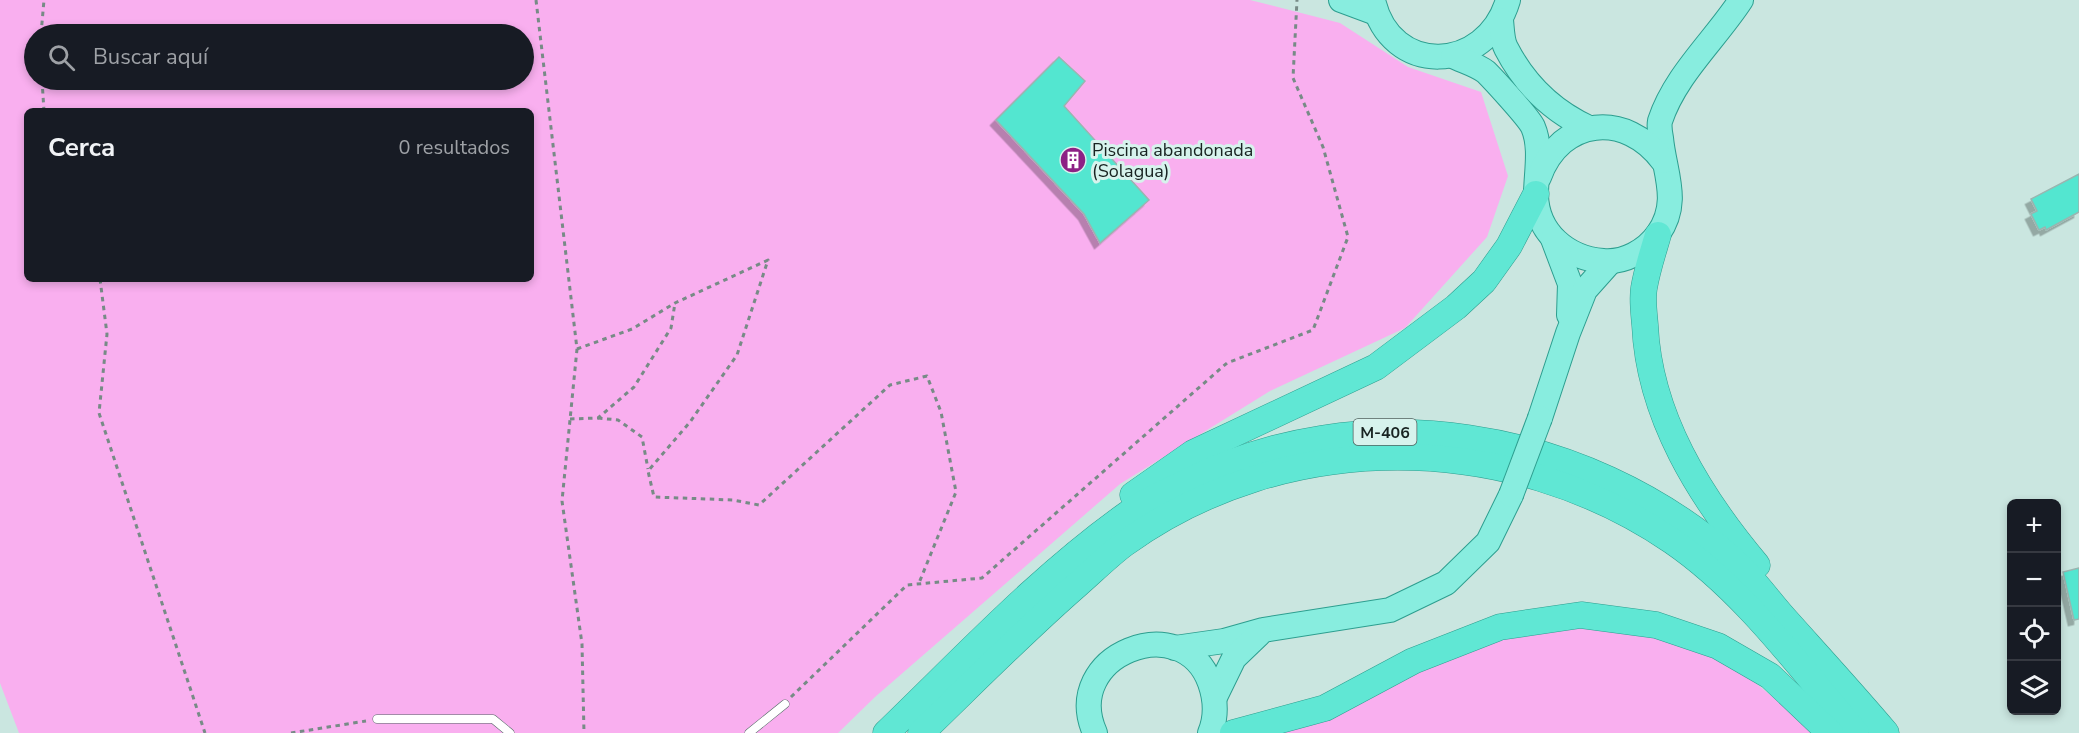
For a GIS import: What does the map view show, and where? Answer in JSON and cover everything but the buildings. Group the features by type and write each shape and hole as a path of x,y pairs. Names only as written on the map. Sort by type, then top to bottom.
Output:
{"highway":[{"path":"866,733 985,615 1101,517 1193,453 1376,367 1455,307 1484,281 1503,255 1537,187"},
{"path":"1658,235 1643,290 1646,354 1655,393 1674,439 1720,522 1854,679 1874,731"},
{"name":"M-406","path":"886,733 1044,583 1130,511 1211,470 1256,453 1351,434 1395,432 1482,438 1558,458 1630,489 1683,523 1734,560 1874,731"},
{"name":"M-406","path":"921,733 1048,610 1124,544 1184,508 1232,486 1291,468 1391,455 1435,456 1490,465 1550,479 1614,507 1672,542 1718,578 1762,624 1874,731"},
{"path":"1233,733 1325,708 1413,661 1500,627 1581,615 1656,625 1719,646 1770,676 1830,733"}],"main road":[{"path":"1341,0 1375,6 1392,36 1416,53 1434,57 1453,56 1472,49 1489,37 1507,5"},
{"path":"1663,161 1659,123 1676,89 1741,0"},
{"path":"1507,5 1505,46 1543,99 1564,117 1589,128"},
{"path":"1453,56 1485,71 1533,126 1538,151 1537,187 1544,225 1553,239 1570,284 1568,333"},
{"path":"1537,187 1545,162 1556,146 1571,135 1589,128 1615,128 1639,136 1653,147 1663,161 1670,179 1671,198 1667,218 1658,235 1644,248 1628,257 1610,262 1589,260 1569,252 1553,239"},
{"path":"1095,733 1089,705 1093,685 1103,668 1118,654 1136,646 1156,644 1175,648 1224,641 1263,630 1390,610 1446,583 1488,542 1510,495 1540,418 1585,290 1610,262"},
{"path":"1215,697 1234,658 1263,630"},
{"path":"1175,648 1194,660 1208,676 1215,697 1215,714 1210,733"}],"lane":[{"path":"749,733 785,704"},
{"path":"377,719 493,719 510,733"}],"path":[{"path":"42,24 44,0"},
{"path":"536,0 577,349 562,501 582,644 584,733"},
{"path":"785,704 908,585 982,578 1227,363 1312,330 1348,237 1323,147 1293,78 1297,0"},
{"path":"43,90 44,108"},
{"path":"577,349 632,329 675,303 768,260 737,355 690,422 648,471"},
{"path":"100,282 107,334 99,413 205,733"},
{"path":"598,418 634,387 671,328 675,303"},
{"path":"570,419 618,420 642,437 654,496 733,500 759,505 890,385 927,376 940,412 956,492 920,584"},
{"path":"291,733 377,719"}],"shaded area":[{"path":"0,0 1250,0 1340,23 1408,67 1481,92 1508,176 1487,237 1405,328 1270,391 1120,484 875,697 838,733 19,733 0,683"},
{"path":"1541,625 1643,630 1721,655 1817,733 1263,733 1477,643"}],"place":[{"name":"Piscina abandonada (Solagua)","path":"1073,160"}]}
